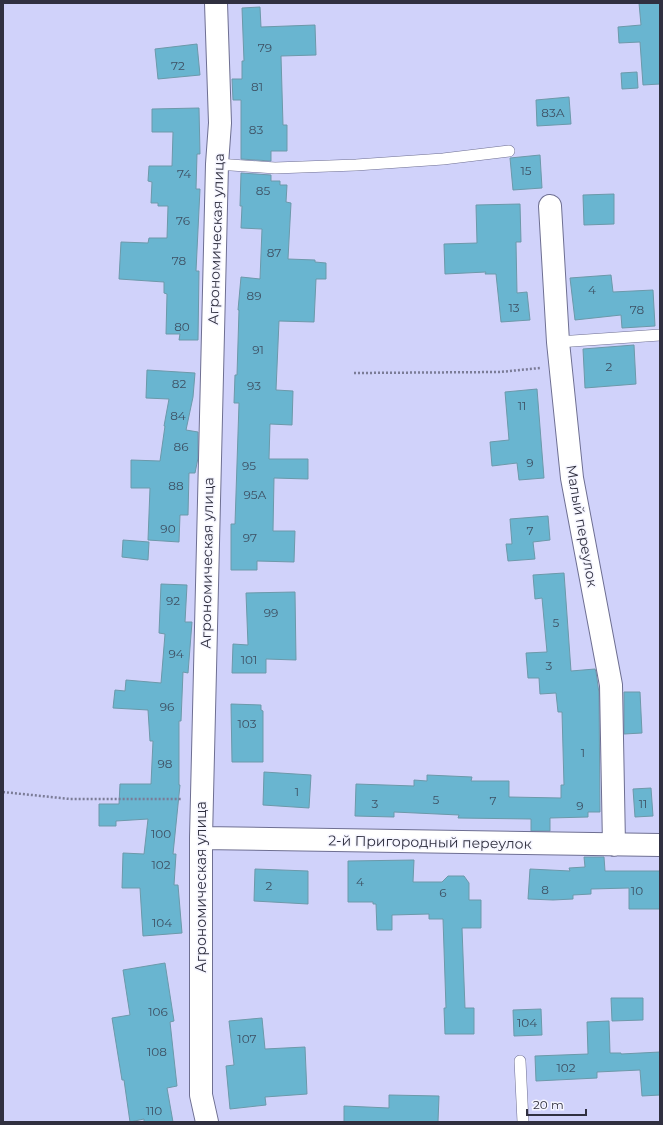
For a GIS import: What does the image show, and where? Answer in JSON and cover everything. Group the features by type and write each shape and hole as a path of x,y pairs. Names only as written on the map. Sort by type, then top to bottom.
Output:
{"street":[{"name":"Агрономическая улица","path":"207,1122 201,1096 201,799 220,123 216,3"},
{"name":"Малый переулок","path":"550,206 558,342 572,478 611,685 614,845"},
{"name":"2-й Пригородный переулок","path":"201,838 660,845"}],"lane":[{"path":"218,164 275,168 356,165 443,159 509,151"},
{"path":"558,342 660,335"},
{"path":"520,1060 523,1122"}],"path":[{"path":"354,373 500,372 544,368"},
{"path":"3,792 70,799 201,799"}],"building":[{"path":"639,3 660,3 660,84 643,85 640,42 619,43 618,27 641,25"},
{"path":"260,7 261,27 315,25 316,55 281,56 283,125 287,125 287,151 271,151 271,161 241,159 241,100 233,100 232,79 242,79 242,61 244,61 242,8"},
{"path":"197,44 200,75 158,79 155,49"},
{"path":"637,72 638,88 622,89 621,73"},
{"path":"569,97 571,124 537,126 536,100"},
{"path":"199,108 200,154 197,154 196,189 200,189 196,271 199,271 198,340 179,340 180,334 166,334 167,294 164,293 164,282 119,279 121,242 148,243 149,238 167,238 168,206 158,206 158,203 151,203 152,182 148,181 149,166 172,166 173,132 152,132 152,109"},
{"path":"540,155 542,188 513,190 510,158"},
{"path":"241,173 271,175 271,181 280,181 280,185 287,185 286,202 291,203 288,259 315,260 315,262 326,263 326,279 316,279 314,322 279,321 276,390 293,391 292,425 270,424 269,459 308,459 308,479 274,478 273,531 295,531 294,562 257,561 257,570 231,570 231,524 235,524 239,403 234,403 235,375 237,375 238,310 241,277 260,279 262,229 241,228"},
{"path":"614,194 614,224 584,225 583,195"},
{"path":"520,204 521,242 516,242 517,293 527,292 530,320 501,322 496,274 485,274 486,272 445,274 444,244 477,243 476,205"},
{"path":"611,275 613,292 653,290 655,326 622,328 621,315 575,320 570,278"},
{"path":"634,345 636,384 585,388 583,349"},
{"path":"147,370 195,373 193,397 186,430 198,432 198,458 195,473 189,473 188,515 180,515 179,542 148,540 150,488 131,488 131,460 160,461 169,399 146,398"},
{"path":"537,389 544,478 519,480 517,463 492,466 490,442 509,440 505,392"},
{"path":"548,516 550,540 533,542 535,559 508,561 506,544 512,544 510,519"},
{"path":"123,540 149,542 148,560 122,557"},
{"path":"564,573 571,671 595,669 596,672 599,693 600,812 588,812 588,817 550,818 550,831 531,831 531,819 458,818 459,815 394,812 394,817 355,816 356,784 414,786 414,780 427,781 427,775 472,777 471,781 509,781 509,797 561,798 561,785 564,785 562,712 558,712 556,693 540,694 539,678 528,678 526,653 547,652 542,598 535,599 533,575"},
{"path":"161,584 187,585 185,622 192,622 188,673 183,672 181,721 179,721 180,785 173,854 176,854 174,885 178,885 182,933 143,936 140,888 122,888 123,853 144,854 148,819 116,821 116,826 99,826 99,804 119,804 120,784 151,784 153,741 150,741 148,710 113,708 115,690 125,691 126,680 161,683 165,634 159,633"},
{"path":"295,592 296,660 266,659 266,673 232,673 233,644 248,645 246,593"},
{"path":"624,692 640,692 642,733 624,734"},
{"path":"231,704 261,705 261,710 263,711 263,762 232,762"},
{"path":"264,772 311,775 309,808 263,805"},
{"path":"651,788 653,816 635,817 633,789"},
{"path":"584,857 604,857 605,871 660,871 660,909 629,909 629,888 591,889 591,894 573,895 573,899 528,899 530,869 570,871 569,868 585,867"},
{"path":"414,860 413,882 442,882 448,876 464,876 469,883 469,900 481,900 481,928 462,928 465,1008 474,1008 474,1034 445,1034 444,1008 446,1008 443,919 429,919 429,914 392,915 392,930 377,930 376,904 373,904 373,902 348,902 348,861"},
{"path":"255,869 308,871 308,904 254,901"},
{"path":"165,963 174,1021 170,1022 177,1086 167,1088 173,1122 144,1122 144,1119 130,1122 124,1080 122,1080 112,1018 130,1015 123,970"},
{"path":"611,998 643,998 643,1020 612,1021"},
{"path":"541,1009 542,1035 514,1036 513,1010"},
{"path":"262,1018 265,1049 305,1047 307,1094 265,1097 266,1105 230,1109 226,1066 234,1065 229,1021"},
{"path":"609,1021 610,1053 621,1054 660,1052 660,1095 642,1096 640,1070 597,1072 597,1078 536,1081 535,1056 588,1054 587,1022"},
{"path":"389,1095 439,1096 438,1122 344,1122 344,1106 389,1108"}]}
